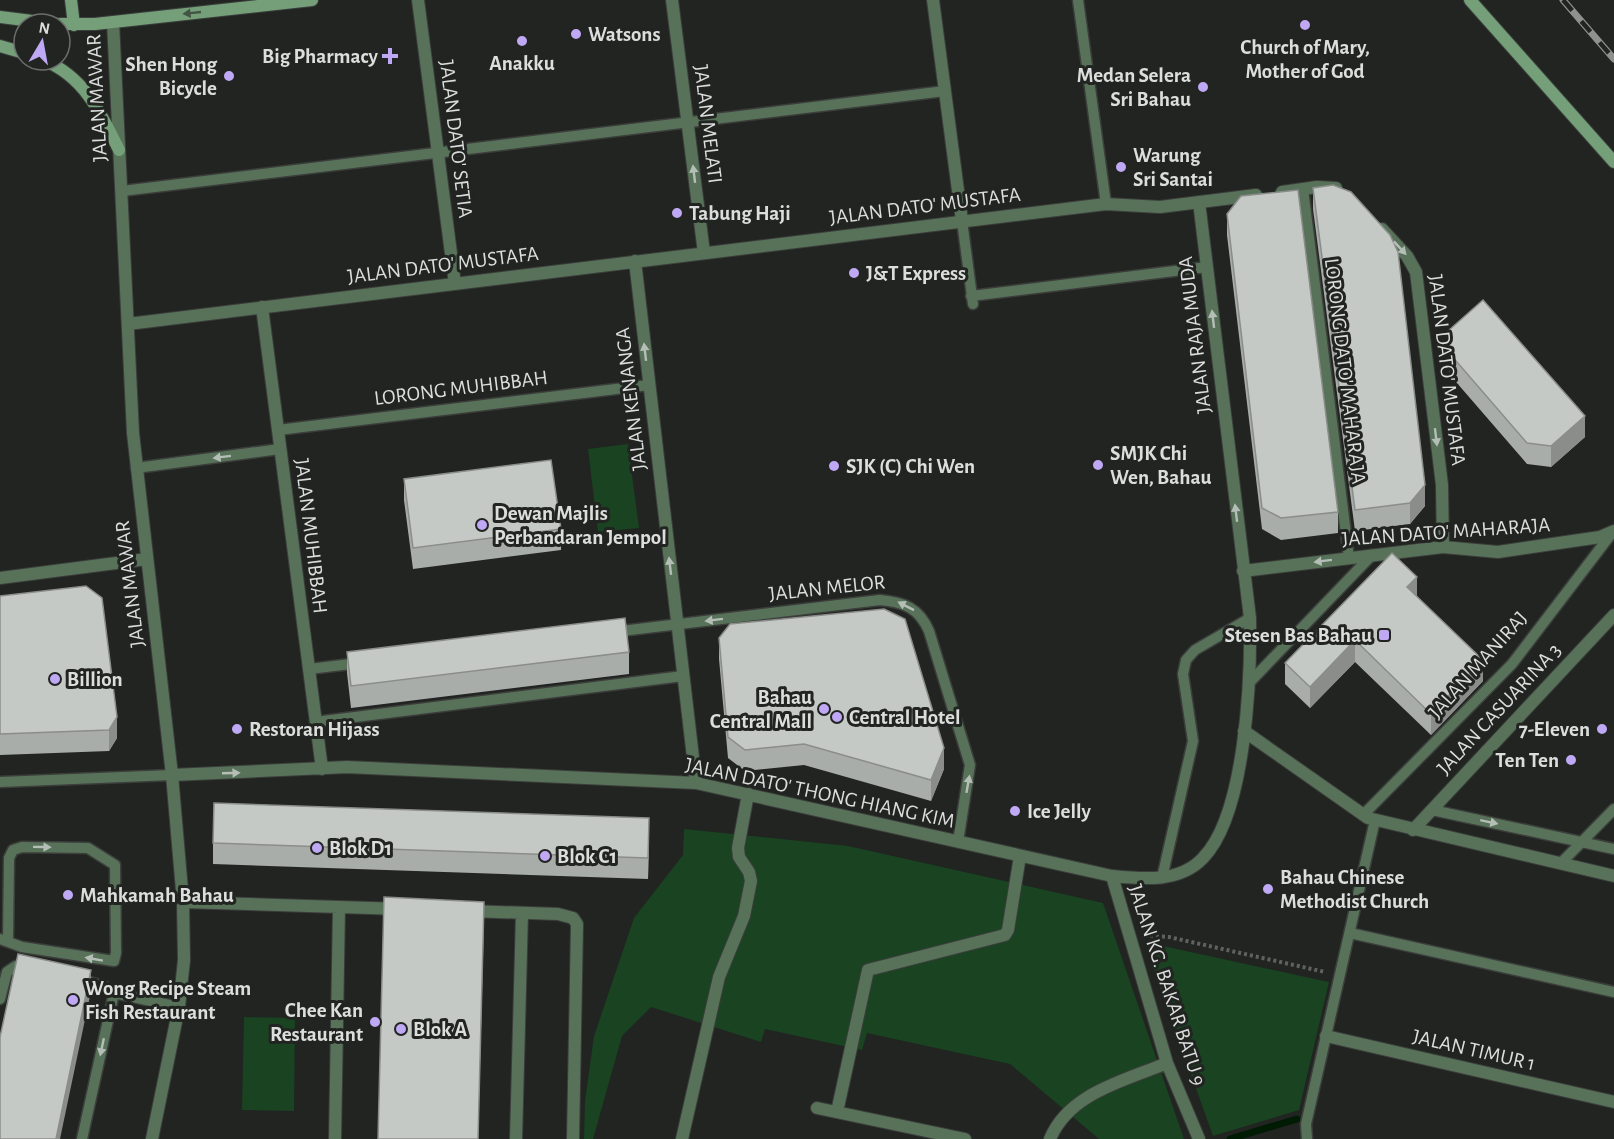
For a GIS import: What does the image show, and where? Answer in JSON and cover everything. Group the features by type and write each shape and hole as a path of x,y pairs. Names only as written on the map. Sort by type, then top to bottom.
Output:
{"main road":[{"path":"70,0 74,26 312,0"},
{"path":"1470,0 1614,162"},
{"path":"63,72 75,79 91,96 119,150"}],"street":[{"name":"JALAN DATO' SETIA","path":"418,0 455,284"},
{"name":"JALAN MELATI","path":"672,0 705,253"},
{"path":"933,0 962,221"},
{"name":"JALAN MAWAR","path":"113,22 136,468 172,775 183,902 184,960 179,1007 152,1139"},
{"name":"JALAN DATO' MUSTAFA","path":"128,324 1106,204 1160,207 1328,187 1351,195"},
{"name":"JALAN RAJA MUDA","path":"1162,878 1185,871 1203,859 1215,842 1230,803 1244,731 1249,683 1250,618 1199,202"},
{"name":"JALAN DATO' MUSTAFA","path":"1375,221 1407,256 1416,272 1442,485 1443,547"},
{"name":"JALAN KENANGA","path":"634,261 696,783"},
{"name":"JALAN MUHIBBAH","path":"262,307 322,769"},
{"name":"JALAN DATO' MAHARAJA","path":"1243,571 1443,547 1498,552 1600,537 1613,532"},
{"path":"0,578 147,559"},
{"name":"JALAN CASUARINA 3","path":"1413,830 1614,615"},
{"path":"1244,731 1363,815 1413,830 1614,876"},
{"name":"JALAN DATO' THONG HIANG KIM","path":"172,775 346,767 696,783 1112,876 1162,878"},
{"path":"682,1139 719,977 744,916 751,881 749,872 739,857 738,848 747,794"},
{"path":"837,1112 868,970 1005,934 1008,930 1020,856"},
{"name":"JALAN KG. BAKAR BATU 9","path":"1112,876 1167,1063 1199,1139"},
{"path":"183,902 419,909"},
{"path":"335,1139 339,907"},
{"path":"453,910 566,915 577,924 573,1139"},
{"path":"516,1139 522,913"},
{"name":"JALAN TIMUR 1","path":"1326,1036 1614,1102"},
{"path":"1050,1139 1056,1125 1068,1110 1093,1094 1167,1063"},
{"path":"817,1108 965,1139"}],"lane":[{"path":"1077,0 1106,204"},
{"path":"122,191 945,91"},
{"name":"LORONG DATO' MAHARAJA","path":"1303,189 1349,558"},
{"path":"962,221 972,300 1207,267"},
{"name":"LORONG MUHIBBAH","path":"278,430 649,385"},
{"path":"136,468 280,449"},
{"name":"JALAN MANIRAJ","path":"1363,815 1512,664 1613,532"},
{"path":"1249,683 1372,555"},
{"name":"JALAN MELOR","path":"606,633 880,600 897,601 912,607 923,618 929,631 970,765 958,842"},
{"path":"1162,878 1193,741 1184,667 1196,651 1250,618"},
{"path":"309,669 368,662"},
{"path":"315,722 683,676"},
{"path":"0,782 172,775"},
{"path":"1561,863 1614,809"},
{"path":"1432,810 1614,849"},
{"path":"1307,1139 1306,1124 1376,820"},
{"path":"22,847 88,848 115,865 116,953 114,961 22,947 4,940 9,858 13,850 22,847"},
{"path":"1350,933 1614,992"},
{"path":"0,999 5,976 10,968 21,967 42,971"},
{"path":"64,976 104,986 114,993 179,1007"},
{"path":"82,1139 114,993"}],"path":[{"path":"1129,934 1169,936 1340,976"}],"green space":[{"path":"628,444 639,528 598,532 588,449"},
{"path":"684,829 848,846 1103,903 1184,1139 1099,1139 1010,1064 867,1033 862,1050 765,1029 761,1042 651,1007 622,1036 593,1139 584,1139 585,1101 594,1036 634,918 683,855"},
{"path":"1163,946 1329,982 1299,1110 1213,1136 1151,962"},
{"path":"244,1017 295,1018 294,1111 242,1110"}],"building":[{"path":"1333,185 1351,192 1390,235 1398,252 1425,485 1410,503 1355,510 1313,188"},
{"path":"1298,190 1338,512 1281,518 1262,508 1227,214 1241,196"},
{"path":"1483,300 1585,416 1551,446 1527,443 1450,354 1448,331"},
{"name":"Dewan Majlis Perbandaran Jempol","path":"551,460 561,529 413,548 404,479"},
{"name":"Stesen Bas Bahau","path":"1392,553 1417,577 1407,587 1483,660 1431,714 1355,640 1310,687 1285,663"},
{"name":"Billion","path":"86,586 102,598 117,717 109,730 0,734 0,596"},
{"name":"Bahau Central Mall","path":"884,609 905,619 944,748 931,780 804,744 745,750 728,737 719,638 730,624"},
{"path":"625,618 629,652 351,686 347,652"},
{"path":"214,803 649,818 648,858 213,843"},
{"path":"384,897 484,902 478,1139 378,1139"},
{"path":"18,954 91,970 56,1139 0,1139 0,1037"}],"waterway":[{"path":"1230,1139 1297,1119"}],"railway":[{"path":"1563,0 1614,59"}],"place":[{"name":"Church of Mary, Mother of God","path":"1305,25"},
{"name":"Watsons","path":"576,34"},
{"name":"Anakku","path":"522,41"},
{"name":"Big Pharmacy","path":"390,56"},
{"name":"Shen Hong Bicycle","path":"229,76"},
{"name":"Medan Selera Sri Bahau","path":"1203,87"},
{"name":"Warung Sri Santai","path":"1121,167"},
{"name":"Tabung Haji","path":"677,213"},
{"name":"J&T Express","path":"854,273"},
{"name":"SMJK Chi Wen, Bahau","path":"1098,465"},
{"name":"SJK (C) Chi Wen","path":"834,466"},
{"name":"Dewan Majlis Perbandaran Jempol","path":"482,525"},
{"name":"Stesen Bas Bahau","path":"1384,635"},
{"name":"Billion","path":"55,679"},
{"name":"Bahau Central Mall","path":"824,709"},
{"name":"Central Hotel","path":"837,717"},
{"name":"Restoran Hijass","path":"237,729"},
{"name":"7-Eleven","path":"1602,729"},
{"name":"Ten Ten","path":"1571,760"},
{"name":"Ice Jelly","path":"1015,811"},
{"name":"Blok D1","path":"317,848"},
{"name":"Blok C1","path":"545,856"},
{"name":"Bahau Chinese Methodist Church","path":"1268,889"},
{"name":"Mahkamah Bahau","path":"68,895"},
{"name":"Wong Recipe Steam Fish Restaurant","path":"73,1000"},
{"name":"Chee Kan Restaurant","path":"375,1022"},
{"name":"Blok A","path":"401,1029"}]}
